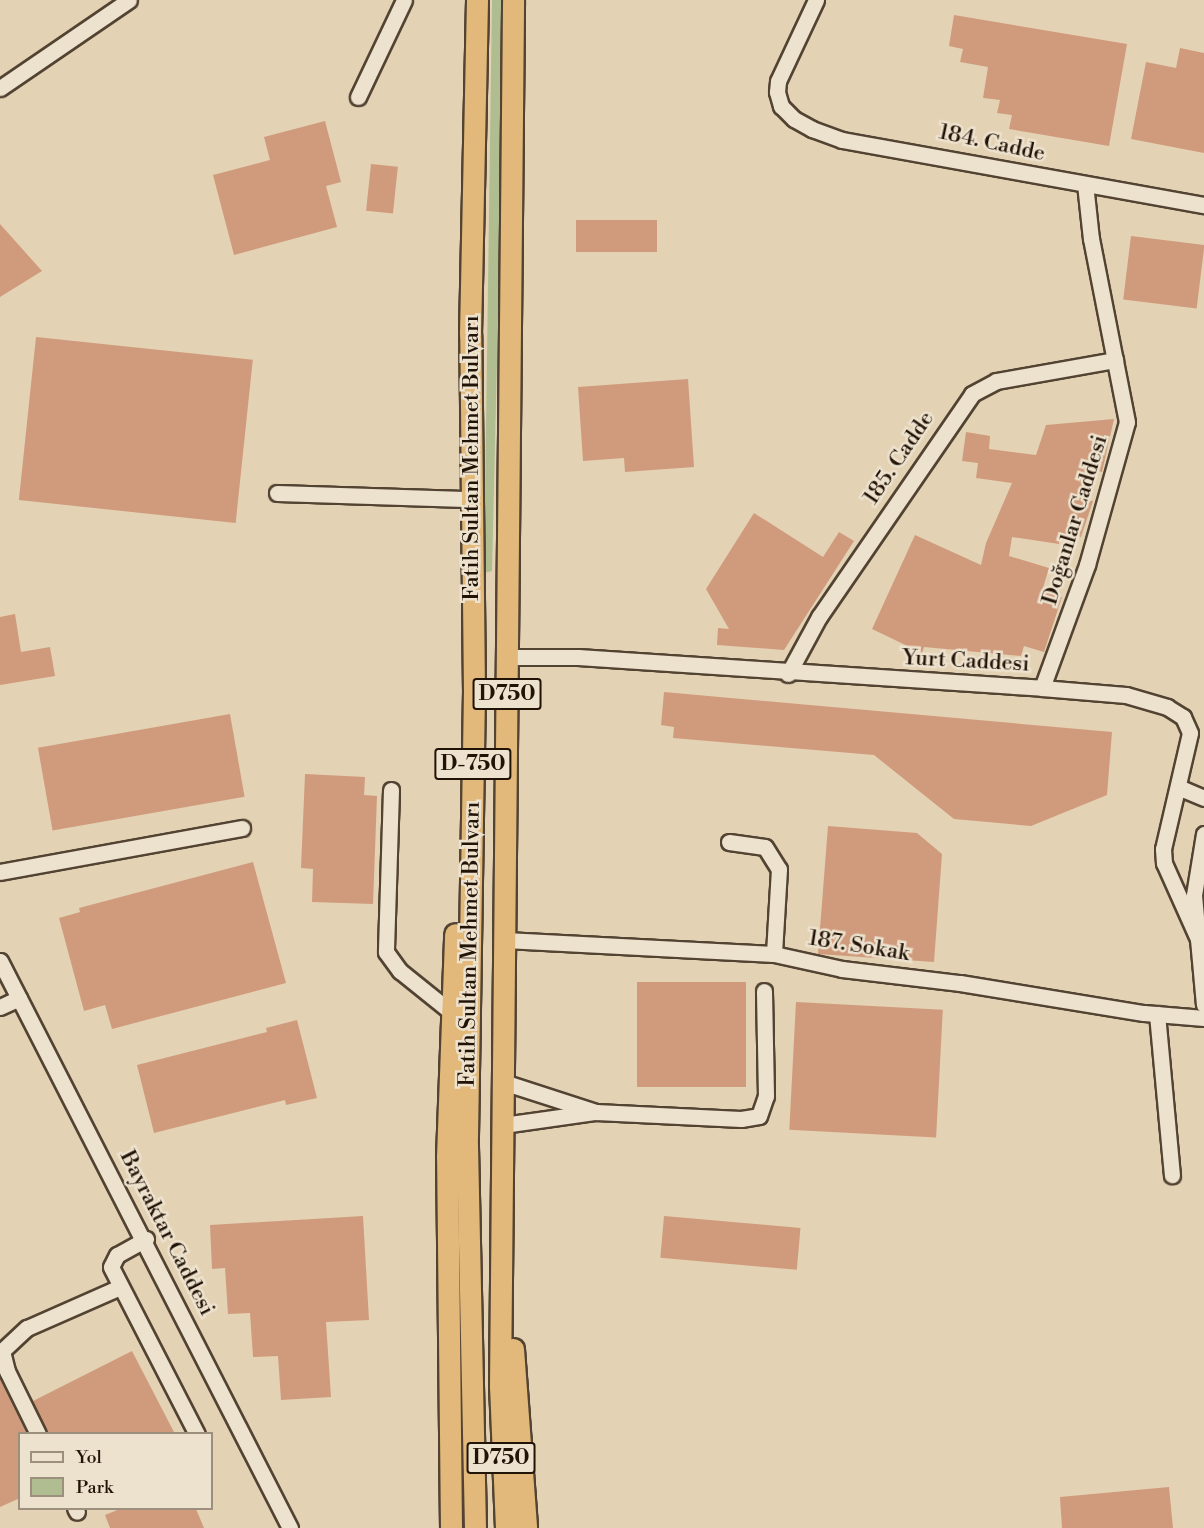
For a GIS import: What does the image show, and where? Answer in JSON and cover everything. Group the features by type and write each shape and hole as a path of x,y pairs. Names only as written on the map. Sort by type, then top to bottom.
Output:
{"highway":[{"name":"Fatih Sultan Mehmet Bulvarı","path":"475,1528 467,1188 472,499 470,334 477,0"},
{"name":"Fatih Sultan Mehmet Bulvarı","path":"506,1528 500,1387 513,0"},
{"path":"451,1528 446,1310 451,1012 455,933 470,870"},
{"path":"501,1188 526,1528"}],"street":[{"path":"0,88 129,0"},
{"path":"358,97 404,0"},
{"name":"184. Cadde","path":"816,0 778,81 781,106 794,119 842,140 910,150 1204,205"},
{"name":"Doğanlar Caddesi","path":"1042,688 1087,565 1126,434 1126,409 1091,239 1084,184"},
{"name":"185. Cadde","path":"788,674 819,617 972,394 996,381 1115,360"},
{"path":"277,493 472,499"},
{"name":"Yurt Caddesi","path":"507,657 578,657 788,674 1042,688 1125,695 1177,712 1190,732 1162,849 1164,863 1198,939"},
{"path":"1178,787 1204,798"},
{"path":"391,790 386,952 400,971 451,1012"},
{"path":"0,872 242,828"},
{"path":"1204,834 1194,879 1204,1005"},
{"path":"729,842 765,847 779,869 774,954"},
{"name":"187. Sokak","path":"505,940 774,954 842,969 1157,1014 1204,1018"},
{"name":"Bayraktar Caddesi","path":"0,961 146,1239 290,1528"},
{"path":"503,1125 596,1112 741,1119 759,1116 766,1096 764,991"},
{"path":"0,1007 19,998"},
{"path":"1157,1014 1172,1175"},
{"path":"503,1082 596,1112"},
{"path":"146,1239 113,1261 111,1267 196,1432"},
{"path":"37,1432 7,1371 2,1351 27,1328 120,1287"}],"green space":[{"path":"492,0 502,0 500,235 492,571 484,573"}],"building":[{"path":"954,15 1127,44 1109,146 1009,129 1012,115 997,113 1000,100 983,98 988,67 960,62 963,49 949,46"},
{"path":"1180,48 1204,53 1204,153 1131,139 1146,62 1176,68"},
{"path":"325,121 341,182 326,186 337,227 234,255 213,175 270,160 264,137"},
{"path":"371,164 398,167 393,214 366,211"},
{"path":"576,220 657,220 657,252 576,252"},
{"path":"0,224 42,271 0,297"},
{"path":"1131,236 1204,245 1197,309 1123,300"},
{"path":"36,337 253,360 236,523 19,500"},
{"path":"688,379 694,467 625,472 624,458 583,461 578,387"},
{"path":"1114,419 1102,472 1086,468 1081,499 1093,501 1081,537 1060,534 1059,544 1012,537 1009,556 1049,568 1042,591 1062,597 1044,652 1024,646 1021,656 924,647 922,653 872,629 915,535 981,565 986,543 1012,483 976,478 978,463 962,461 966,432 990,436 989,449 1036,455 1046,425"},
{"path":"754,513 823,557 839,532 854,541 784,650 717,645 718,628 729,629 706,589"},
{"path":"15,614 21,652 50,647 55,676 0,685 0,617"},
{"path":"664,692 1112,732 1107,795 1031,826 954,819 874,755 673,738 674,727 661,725"},
{"path":"230,714 245,797 53,831 38,748"},
{"path":"305,774 365,777 364,795 377,796 373,904 312,902 313,869 301,868"},
{"path":"828,826 917,833 942,854 934,962 818,954"},
{"path":"253,862 286,983 112,1029 105,1005 84,1011 59,918 80,912 79,908"},
{"path":"637,982 746,982 746,1087 637,1087"},
{"path":"796,1002 943,1010 936,1138 789,1130"},
{"path":"297,1020 317,1098 286,1105 285,1100 154,1133 137,1065 267,1032 266,1028"},
{"path":"363,1216 369,1320 326,1322 331,1397 281,1400 278,1356 253,1357 250,1313 228,1314 225,1268 212,1269 210,1225"},
{"path":"664,1216 800,1228 797,1270 660,1258"},
{"path":"132,1351 174,1432 47,1432 33,1401"},
{"path":"0,1379 26,1432 18,1432 18,1499 0,1507"},
{"path":"1169,1487 1173,1528 1062,1528 1060,1497"},
{"path":"118,1510 196,1510 204,1528 110,1528 105,1515"}]}
